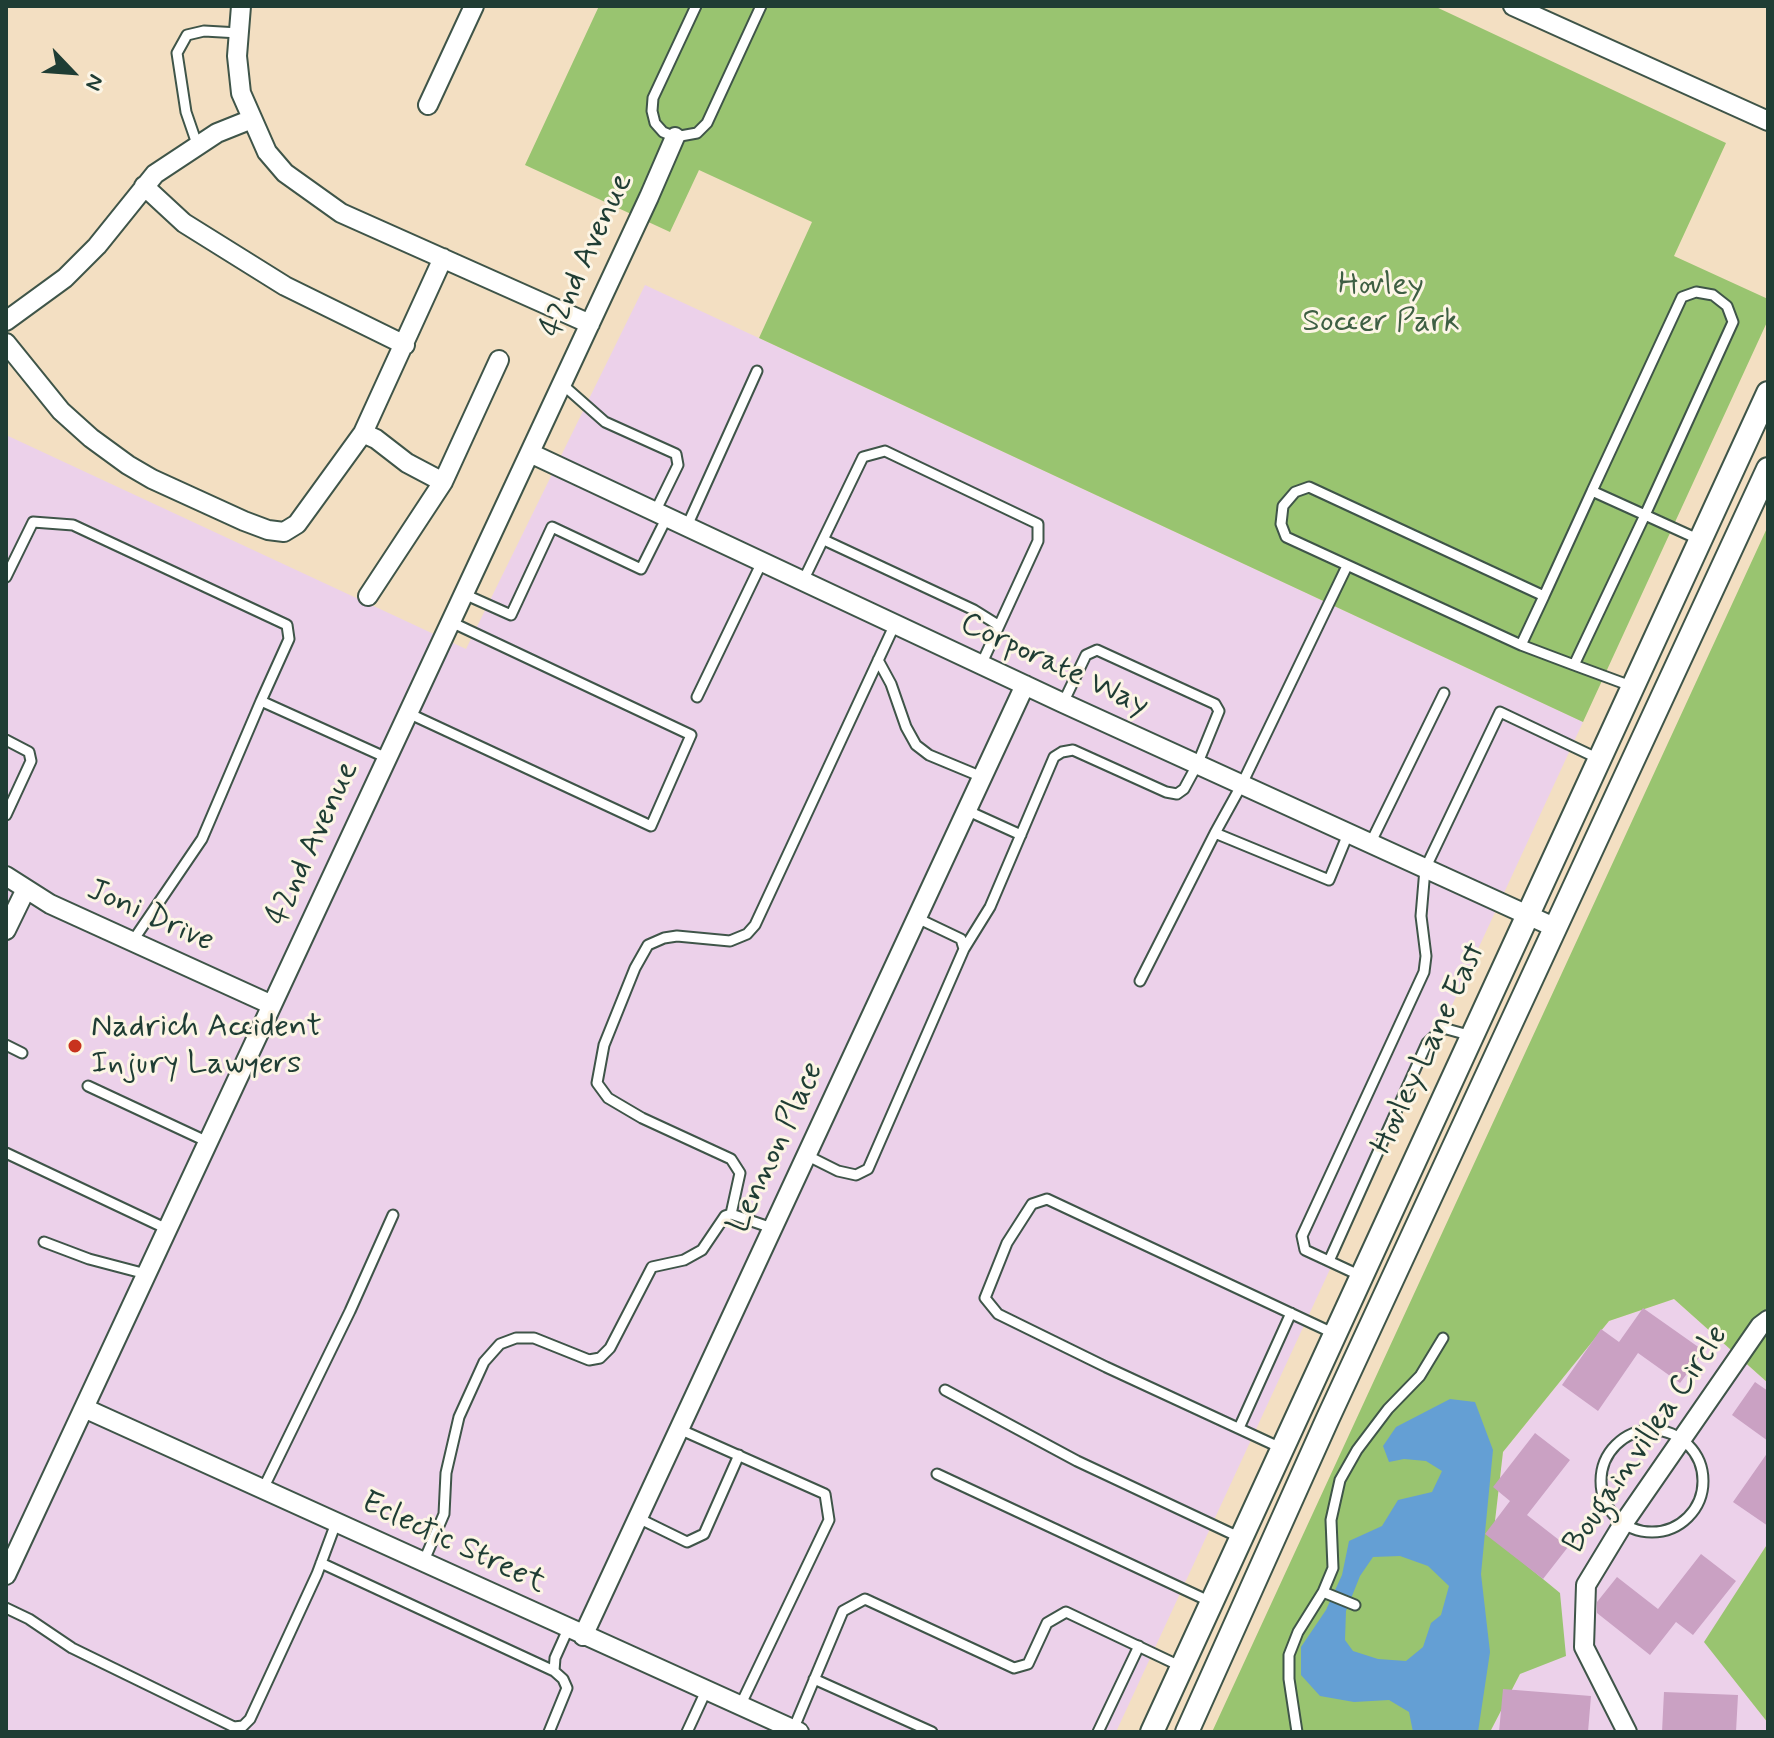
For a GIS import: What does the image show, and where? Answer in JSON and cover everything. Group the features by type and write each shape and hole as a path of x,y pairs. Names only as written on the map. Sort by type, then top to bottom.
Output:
{"street":[{"path":"241,6 237,56 241,93 267,152 285,173 341,213 590,324"},
{"path":"1513,6 1768,121"},
{"path":"428,105 469,7"},
{"path":"6,321 65,278 97,246 155,174 197,144 252,119"},
{"name":"42nd Avenue","path":"6,1575 675,137"},
{"path":"144,186 184,223 285,286 405,345"},
{"path":"6,343 61,411 128,465 152,479 268,530 284,532 297,524 363,433 443,258"},
{"path":"368,596 443,482 499,360"},
{"name":"Hovley Lane East","path":"1152,1732 1768,393"},
{"path":"363,433 407,463 443,482"},
{"name":"Corporate Way","path":"530,453 1241,786 1556,928"},
{"name":"Hovley Lane East","path":"1187,1732 1333,1407 1768,469"},
{"path":"1673,674 1703,590 1706,563 1700,540"},
{"name":"Lennon Place","path":"576,1633 638,1518 1025,685"},
{"name":"Joni Drive","path":"6,876 50,904 272,1005"},
{"path":"6,930 26,889"},
{"path":"1333,1407 1368,1297 1369,1286 1361,1276"},
{"name":"Bougainvillea Circle","path":"1627,1732 1584,1647 1586,1585 1623,1524 1760,1326 1768,1320"},
{"name":"Eclectic Street","path":"84,1408 796,1731"},
{"path":"1176,1732 1189,1682 1188,1672 1182,1667"}],"lane":[{"path":"696,6 653,98 655,123 663,132 675,137 697,133 707,123 761,6"},
{"path":"197,144 186,112 177,53 187,35 204,31 239,33"},
{"path":"1521,645 1682,297 1696,292 1713,295 1727,306 1733,322 1574,665"},
{"path":"687,526 757,371"},
{"path":"464,594 511,615 552,527 641,569 678,465 676,454 605,422 562,384"},
{"path":"803,581 863,457 885,451 1038,524 1038,541 981,665"},
{"path":"1544,596 1309,487 1295,492 1283,506 1281,524 1286,537 1521,645 1632,687"},
{"path":"1592,491 1700,540"},
{"path":"6,577 33,522 73,525 287,625 289,639 202,839 132,942"},
{"path":"824,540 974,610 998,625"},
{"path":"697,697 762,562"},
{"path":"1140,981 1241,786 1347,566"},
{"path":"408,713 651,826 691,735 451,622"},
{"path":"731,1214 740,1173 731,1159 642,1118 608,1098 597,1083 604,1045 617,1007 648,945 677,936 730,941 747,934 755,925 895,624"},
{"path":"806,1155 838,1171 856,1175 868,1169 964,949 990,907 1054,757 1073,750 1166,792 1177,794 1184,789 1197,765 1219,711 1215,704 1097,650 1086,655 1063,703"},
{"path":"878,660 916,745 929,755 982,777"},
{"path":"1370,844 1444,693"},
{"path":"261,701 387,758"},
{"path":"1361,1276 1305,1250 1302,1236 1424,972 1426,956 1421,916 1425,869 1500,712 1599,759"},
{"path":"6,740 29,752 31,761 6,815"},
{"path":"966,810 1021,835"},
{"path":"1215,833 1329,880 1348,834"},
{"path":"917,918 961,939 964,949"},
{"path":"1329,1261 1427,1043 1443,1028 1472,1036"},
{"path":"6,1045 22,1053"},
{"path":"88,1086 208,1142"},
{"path":"6,1153 167,1229"},
{"path":"1282,1448 998,1314 985,1298 1007,1243 1032,1204 1047,1199 1335,1334"},
{"path":"423,1563 444,1514 446,1473 459,1417 484,1362 500,1344 516,1338 534,1338 589,1360 600,1358 610,1348 652,1267 684,1260 702,1250 725,1216 731,1214 772,1229"},
{"path":"263,1489 343,1326 393,1215"},
{"path":"44,1242 89,1259 146,1274"},
{"path":"1239,1428 1291,1313"},
{"path":"1297,1732 1289,1679 1289,1655 1333,1568 1331,1520 1340,1480 1357,1450 1388,1409 1420,1376 1443,1338"},
{"path":"945,1390 1077,1461 1241,1538"},
{"path":"679,1429 825,1494 829,1520 740,1706"},
{"path":"1645,1430 1658,1430 1683,1440 1702,1466 1704,1481 1694,1511 1676,1526 1653,1533 1637,1531 1623,1524 1606,1503 1602,1490 1601,1476 1611,1451 1632,1434 1645,1430"},
{"path":"638,1518 687,1542 704,1534 739,1455"},
{"path":"937,1474 1211,1602"},
{"path":"6,1608 72,1648 234,1727 247,1729 336,1523"},
{"path":"321,1563 554,1671 567,1688 549,1732"},
{"path":"1323,1592 1355,1605"},
{"path":"796,1731 843,1611 865,1599 1014,1668 1028,1664 1047,1623 1066,1612 1182,1667"},
{"path":"554,1671 555,1658 576,1633"},
{"path":"1098,1732 1139,1646"},
{"path":"814,1679 932,1732"},
{"path":"687,1732 706,1691"}],"shaded area":[{"path":"645,285 1583,722 1116,1732 6,1732 6,435 466,649"},
{"path":"1674,1299 1768,1383 1768,1543 1705,1642 1768,1723 1768,1732 1490,1732 1520,1674 1493,1538 1503,1452 1609,1321"}],"green space":[{"name":"Hovley Soccer Park","path":"599,6 1434,6 1726,143 1674,256 1768,299 1768,320 1583,722 759,338 812,222 699,170 670,232 525,165"},
{"path":"1768,526 1768,1383 1674,1299 1609,1321 1503,1452 1493,1538 1560,1593 1566,1656 1520,1674 1490,1732 1212,1732"},
{"path":"1768,1543 1768,1723 1704,1642"}],"water":[{"path":"1450,1399 1475,1402 1493,1450 1481,1574 1490,1652 1478,1732 1413,1732 1409,1712 1389,1700 1354,1702 1320,1696 1301,1675 1301,1647 1326,1610 1342,1575 1349,1541 1382,1526 1398,1500 1432,1492 1442,1471 1426,1461 1404,1459 1389,1462 1383,1446 1396,1427","holes":["1400,1556 1428,1566 1449,1586 1441,1615 1431,1623 1423,1647 1406,1661 1378,1659 1353,1651 1345,1640 1346,1611 1360,1576 1373,1557"]}],"building":[{"path":"1643,1308 1704,1351 1680,1383 1638,1353 1598,1411 1562,1385 1601,1329 1619,1342"},
{"path":"1755,1382 1768,1391 1768,1441 1732,1415"},
{"path":"1535,1433 1570,1460 1527,1515 1568,1547 1543,1579 1485,1534 1510,1501 1493,1487"},
{"path":"1768,1452 1768,1526 1733,1502"},
{"path":"1701,1554 1736,1581 1693,1635 1676,1622 1650,1655 1597,1613 1597,1602 1617,1577 1658,1609"},
{"path":"1503,1689 1591,1696 1588,1732 1499,1732"},
{"path":"1664,1692 1738,1695 1736,1732 1662,1732"}],"place":[{"name":"Nadrich Accident Injury Lawyers","path":"75,1046"}]}
